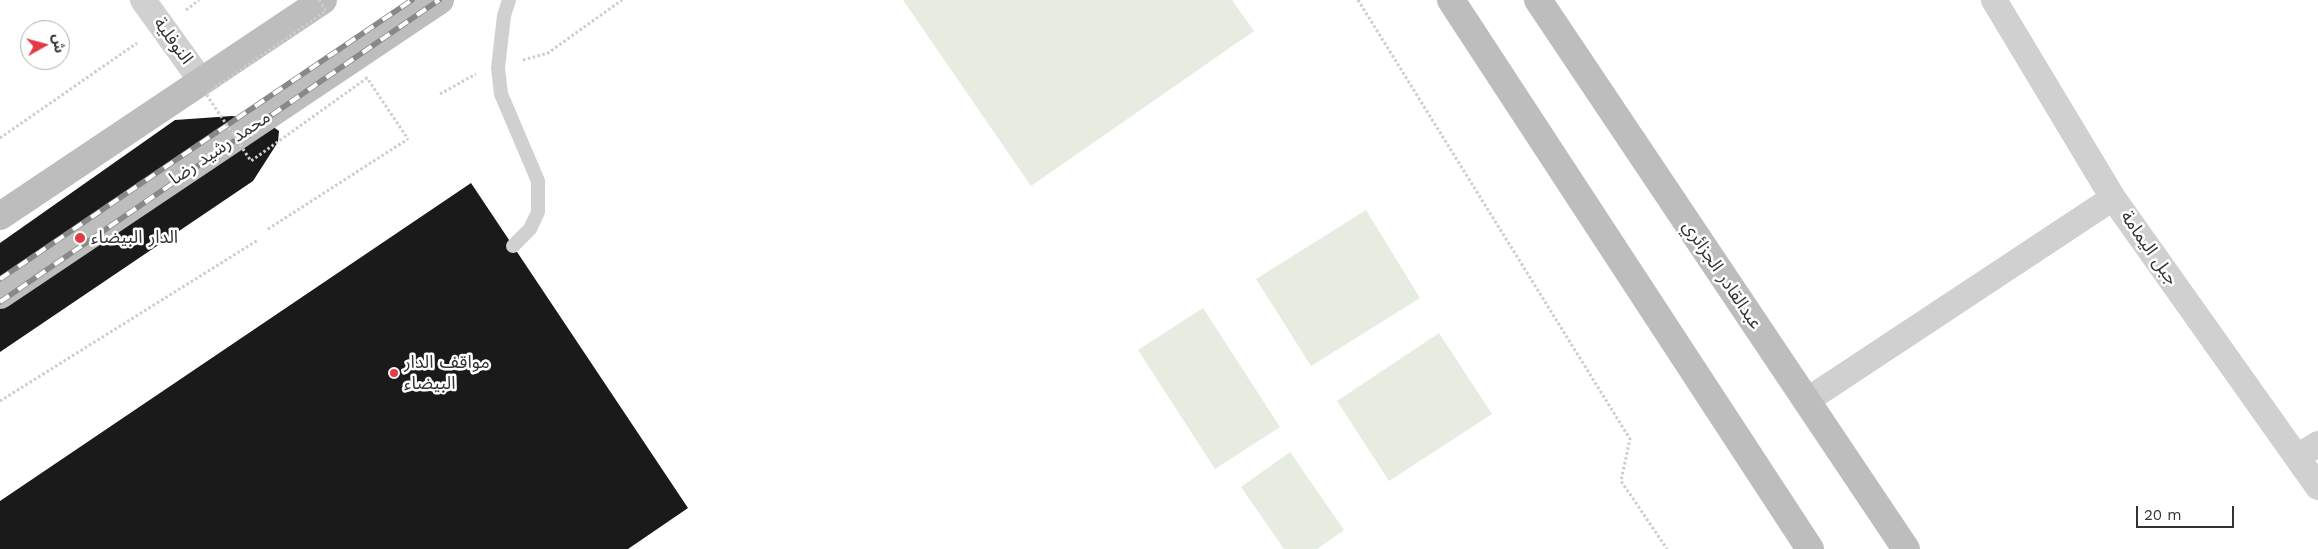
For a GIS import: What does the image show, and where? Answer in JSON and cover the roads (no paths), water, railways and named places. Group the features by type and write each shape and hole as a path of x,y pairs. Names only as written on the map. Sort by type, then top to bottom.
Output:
{"street":[{"name":"النوفلية","path":"143,0 202,82"},
{"path":"0,216 323,0"},
{"name":"محمد رشيد رضا","path":"0,295 440,0"},
{"path":"1452,0 1810,549"},
{"name":"عبدالقادر الجزائري","path":"1538,0 1906,549"},
{"name":"جبل اليمامة","path":"1994,0 2114,198 2307,450 2318,487"},
{"path":"1806,401 2114,198"}],"lane":[{"path":"509,0 504,16 498,68 501,94 538,181 538,212 530,230 513,246"}],"railway":[{"path":"0,279 412,0"},
{"path":"0,302 439,0"}],"place":[{"name":"الدار البيضاء","path":"80,238"},
{"name":"مواقف الدار البيضاء","path":"394,373"}]}
